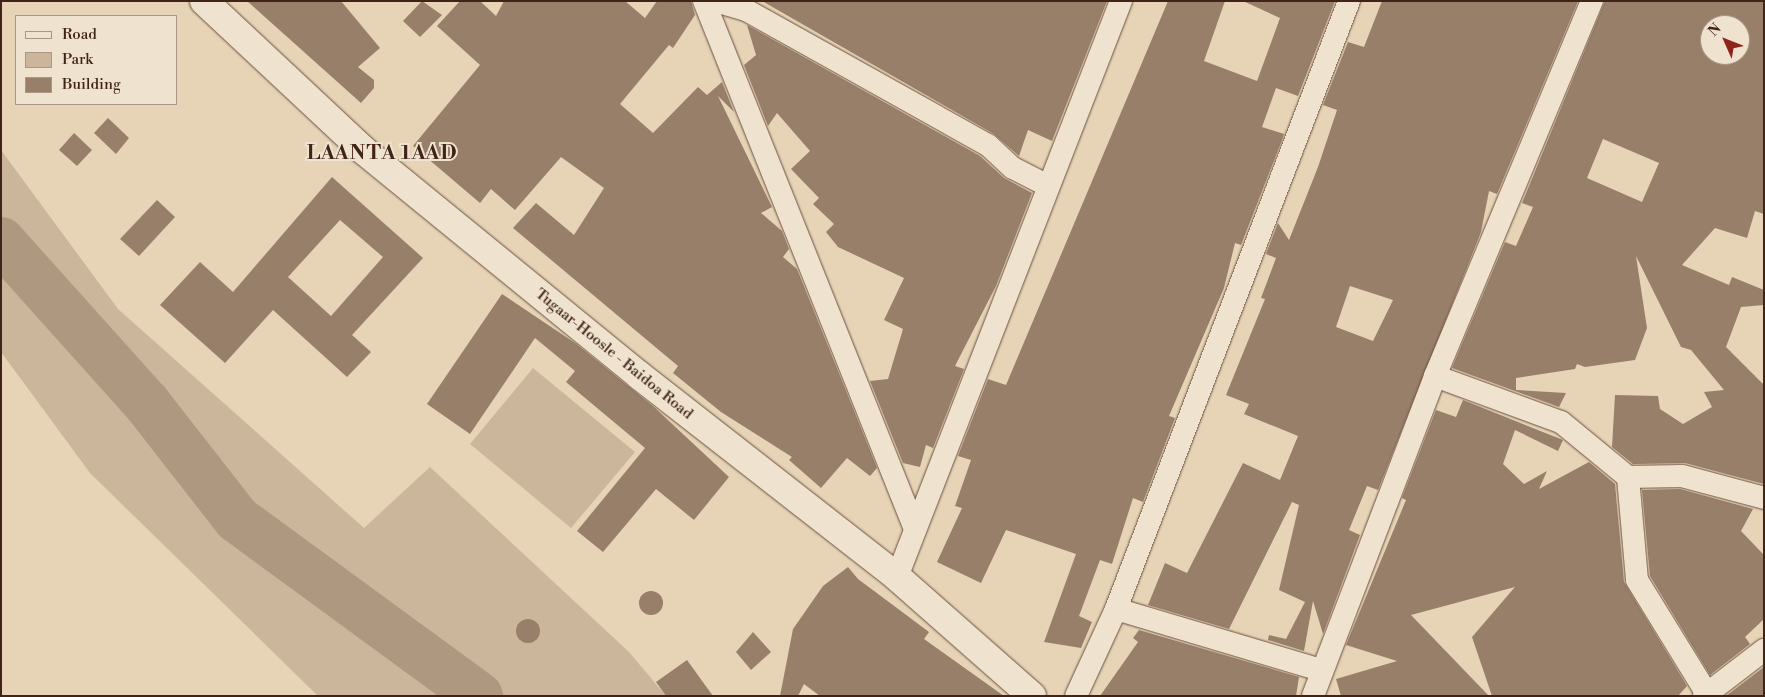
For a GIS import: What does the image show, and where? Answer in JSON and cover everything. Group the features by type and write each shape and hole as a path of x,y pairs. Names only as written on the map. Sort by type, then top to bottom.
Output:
{"main road":[{"name":"Tugaar-Hoosle - Baidoa Road","path":"204,1 363,150 640,376 897,577 1032,696"}],"street":[{"path":"704,1 915,529"},
{"path":"715,1 746,10 988,145 1013,168 1048,186"},
{"path":"897,577 1120,1"},
{"path":"1076,696 1093,668 1350,1"},
{"path":"1313,696 1321,670 1434,376 1592,1"},
{"path":"1434,376 1561,422 1628,477 1682,476 1764,498"},
{"path":"1628,477 1638,580 1705,695 1764,650"},
{"path":"1116,609 1321,670"}],"green space":[{"path":"1,150 118,309 364,528 430,467 629,652 666,696 318,696 90,473 1,352"},
{"path":"533,368 635,452 571,528 470,444"}],"building":[{"path":"247,1 341,1 380,48 358,67 374,80 374,88 361,103"},
{"path":"422,1 442,15 420,37 403,21"},
{"path":"460,1 480,1 496,16 504,1 625,1 645,18 657,1 691,1 695,15 673,48 669,45 620,104 653,133 698,87 707,95 722,82 734,112 718,96 772,207 761,213 782,231 789,249 783,257 797,269 877,468 870,476 847,458 821,488 789,460 792,457 721,412 673,373 678,366 513,228 536,203 574,235 604,188 561,157 515,210 491,189 480,203 413,146 480,65 437,26"},
{"path":"762,1 1107,1 1052,141 1028,130 1019,156 994,134"},
{"path":"1168,1 1225,1 1204,61 1257,81 1280,18 1243,1 1335,1 1298,96 1276,88 1262,127 1284,134 1282,140 1241,245 1235,243 1224,288 1169,416 1175,418 1143,502 1133,498 1112,564 1100,560 1079,616 1092,622 1081,648 1044,642 1076,554 1006,530 981,583 937,562 962,508 955,506 971,460 958,456 988,379 1006,385"},
{"path":"1382,1 1578,1 1497,194 1489,191 1481,232 1378,490 1367,486 1349,530 1360,535 1323,634 1313,601 1304,651 1268,640 1269,635 1286,639 1305,602 1279,590 1299,505 1292,502 1229,629 1148,605 1165,563 1187,573 1243,463 1280,480 1298,436 1244,414 1249,404 1226,395 1265,299 1261,298 1276,258 1266,254 1278,223 1289,240 1318,167 1337,110 1323,105 1348,42 1364,47","holes":["1350,286 1393,300 1373,341 1336,327"]},
{"path":"1605,1 1764,1 1764,214 1755,211 1747,238 1715,228 1682,265 1729,285 1732,277 1764,290 1764,305 1741,307 1726,347 1764,385 1764,484 1685,463 1633,464 1612,447 1615,395 1658,396 1660,409 1683,424 1712,407 1704,392 1724,390 1691,350 1681,347 1636,256 1647,328 1635,360 1585,367 1577,364 1575,369 1516,378 1516,390 1566,393 1559,407 1452,368 1505,242 1516,246 1533,207 1522,203","holes":["1603,139 1659,163 1642,202 1587,178"]},
{"path":"747,25 980,156 1004,178 1032,193 996,286 955,366 964,369 933,448 926,445 920,467 903,463 870,381 888,379 903,329 884,320 904,278 838,247 826,232 834,224 813,204 819,198 791,169 810,151 777,113 768,126 744,65 756,55"},
{"path":"108,118 129,138 116,154 94,133"},
{"path":"74,133 92,150 77,166 59,150"},
{"path":"332,177 423,258 352,335 371,352 347,377 273,310 225,363 160,305 200,262 233,292","holes":["340,220 383,257 331,316 288,277"]},
{"path":"157,200 175,217 139,256 120,239"},
{"path":"502,294 575,343 654,407 729,477 694,520 656,489 603,552 577,531 645,448 566,382 575,371 535,338 470,434 427,404"},
{"path":"1463,400 1563,440 1558,451 1515,430 1503,464 1524,484 1547,471 1539,489 1589,462 1615,484 1624,582 1687,686 1678,696 1492,696 1472,637 1515,587 1411,615 1489,696 1341,696 1336,679 1397,661 1346,645 1406,500 1402,498 1436,410 1456,417"},
{"path":"1680,489 1753,509 1741,531 1764,555 1764,619 1745,637 1750,644 1710,675 1650,576 1642,490"},
{"path":"848,567 858,579 929,632 924,639 1004,696 820,696 804,684 798,696 780,696 793,629 823,586"},
{"path":"651,591 659,595 663,603 659,611 651,615 643,611 639,603 643,595"},
{"path":"528,619 537,622 540,631 537,640 528,643 519,640 516,631 519,622"},
{"path":"1139,630 1299,677 1296,696 1100,696 1138,642 1133,638"},
{"path":"753,632 771,652 751,670 736,652"},
{"path":"687,660 713,696 666,696 656,682"},
{"path":"1764,667 1764,696 1726,696"}],"waterway":[{"path":"1,241 148,405 237,519 479,696"}],"district":[{"name":"LAANTA 1AAD","path":"382,153"}]}
